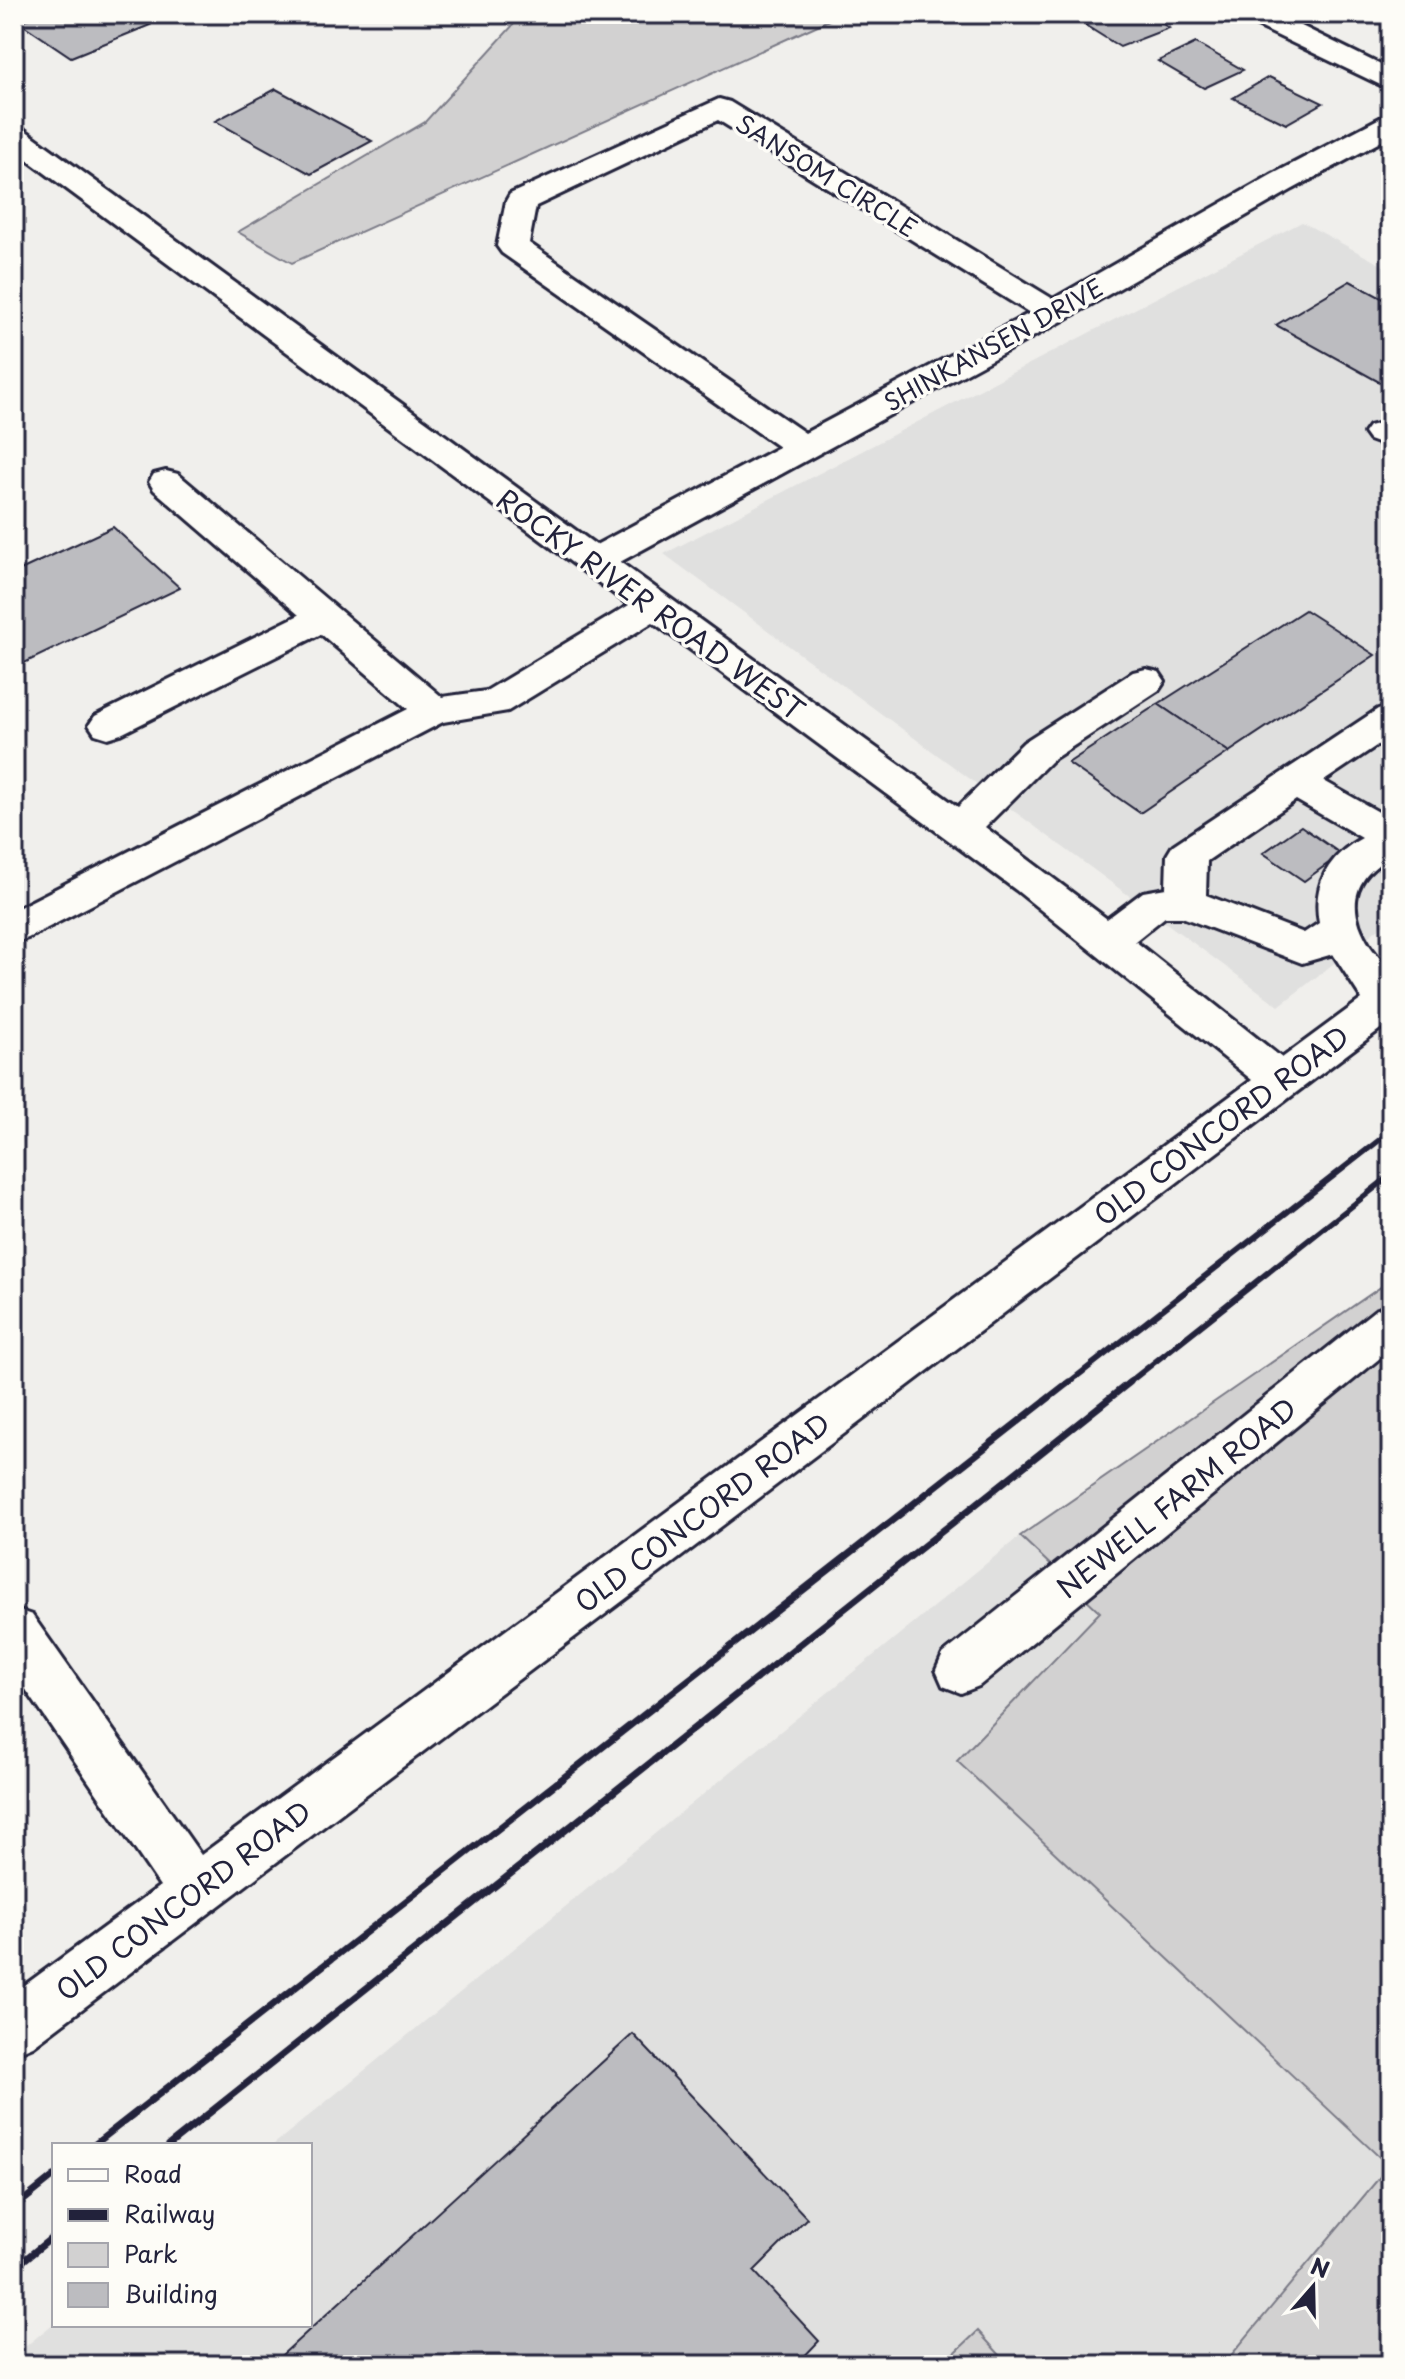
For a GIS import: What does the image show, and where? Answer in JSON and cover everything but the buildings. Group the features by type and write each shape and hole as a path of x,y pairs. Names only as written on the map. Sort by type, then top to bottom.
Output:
{"street":[{"path":"1255,14 1391,81"},
{"name":"SANSOM CIRCLE","path":"803,448 513,246 521,201 719,108 1053,313"},
{"name":"SHINKANSEN DRIVE","path":"594,561 1053,313 1268,190 1391,124"},
{"name":"ROCKY RIVER ROAD WEST","path":"14,136 960,829 1281,1080"},
{"path":"166,482 434,711"},
{"path":"14,928 434,711 495,702 654,606"},
{"path":"108,725 325,617"},
{"path":"960,829 1038,751 1146,681"},
{"path":"1186,903 1187,855 1391,718"},
{"path":"1295,782 1391,840"},
{"path":"1389,1001 1340,929 1336,894 1343,872 1364,851 1391,840"},
{"path":"1107,941 1157,902 1186,903 1302,948 1317,945 1340,929"},
{"name":"OLD CONCORD ROAD","path":"14,2027 1389,1001"},
{"name":"NEWELL FARM ROAD","path":"961,1670 1391,1323"},
{"path":"14,1631 194,1890"}],"shaded area":[{"path":"1302,222 1391,270 1391,919 1279,1006 664,554"},
{"path":"1020,1536 1100,1612 957,1762 1389,2166 1223,2365 1009,2365 978,2331 942,2365 14,2365 14,2356 52,2325 312,2327 312,2143 275,2143"}],"green space":[{"path":"523,14 842,14 292,263 238,232 425,122"},
{"path":"1391,1280 1391,2365 1223,2365 1389,2166 957,1761 1100,1612 1020,1536"},
{"path":"978,2331 1009,2365 942,2365"}],"railway":[{"path":"1067,1384 1391,1131"},
{"path":"1127,1384 1391,1175"},
{"path":"97,2143 1069,1382"},
{"path":"172,2143 1130,1382"},
{"path":"14,2208 52,2178"},
{"path":"14,2268 52,2238"}]}
